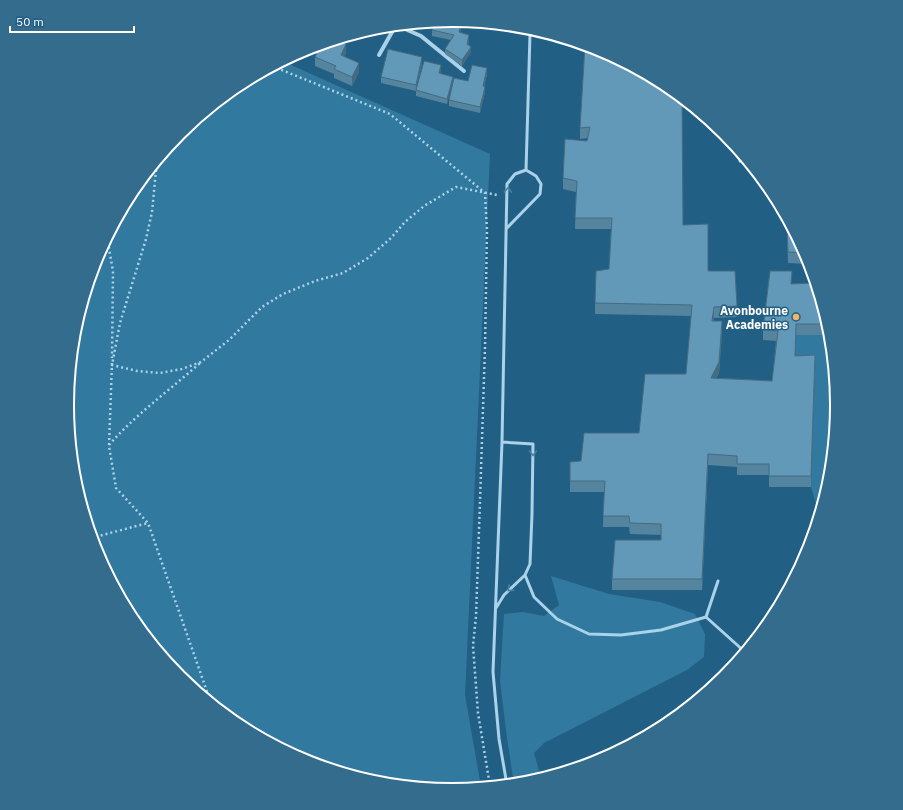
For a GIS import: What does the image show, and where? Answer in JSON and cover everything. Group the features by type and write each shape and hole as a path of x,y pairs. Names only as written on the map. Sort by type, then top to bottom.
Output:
{"street":[{"path":"407,30 421,36 464,71"},
{"path":"379,55 392,32"}],"lane":[{"path":"526,170 530,35"},
{"path":"506,779 499,739 493,672 502,442 508,196 507,184 515,174 526,170"},
{"path":"507,228 540,194 541,184 536,176 526,170"},
{"path":"495,609 504,595 525,575 530,564 532,444 502,442"},
{"path":"525,575 534,597 557,619 589,634 621,635 661,630 706,617"},
{"path":"706,617 718,581"},
{"path":"706,617 741,648"}],"path":[{"path":"279,69 390,114 485,193 487,230 483,401 476,616 473,646 478,713 489,781"},
{"path":"112,365 120,324 146,239 152,212 156,170"},
{"path":"109,446 119,434 147,408 229,340 262,307 283,294 315,281 343,273 368,258 391,238 405,222 431,202 456,187 508,196"},
{"path":"109,246 113,271 109,446 116,488 148,523 208,694"},
{"path":"112,365 137,371 160,374 182,369 201,362"},
{"path":"97,536 148,523"}],"shaded area":[{"path":"289,64 490,154 465,695 480,782 427,782 378,776 330,763 284,744 241,719 221,705 184,672 167,654 137,615 112,572 102,550 86,503 74,430 74,380 86,307 102,260 112,238 137,195 167,156 184,138 221,105 241,91"},
{"path":"796,335 823,335 829,380 830,405 826,454 816,505 811,487 815,366 795,367"},
{"path":"551,576 609,594 660,602 695,614 705,634 704,657 687,670 544,743 534,753 539,772 513,778 500,680 504,614 523,612 544,616 559,605"}],"building":[{"path":"460,27 459,32 469,35 467,44 471,47 462,60 445,49 454,35 432,30 433,28"},
{"path":"343,43 346,44 341,55 359,63 352,77 334,69 336,66 315,57 317,52"},
{"path":"388,49 422,57 416,85 381,77"},
{"name":"Avonbourne Academies","path":"585,52 619,66 662,91 682,105 683,225 708,224 708,271 735,271 737,306 714,307 712,321 722,321 719,362 711,378 772,381 778,331 763,329 770,271 792,271 791,284 809,283 817,307 821,324 796,324 795,356 815,355 811,476 769,476 769,464 737,464 737,456 708,454 702,579 612,579 615,540 661,540 661,524 630,523 629,516 603,516 605,481 570,481 570,462 581,461 584,433 639,433 645,374 686,374 692,305 595,303 596,271 609,269 612,218 575,218 577,181 563,178 565,139 587,141 590,127 580,128"},
{"path":"424,61 441,65 439,73 453,77 447,99 416,90"},
{"path":"472,65 487,68 483,86 485,87 480,107 449,100 454,78 468,81"},
{"path":"787,231 798,253 788,252"}],"place":[{"name":"Avonbourne Academies","path":"796,317"}]}
